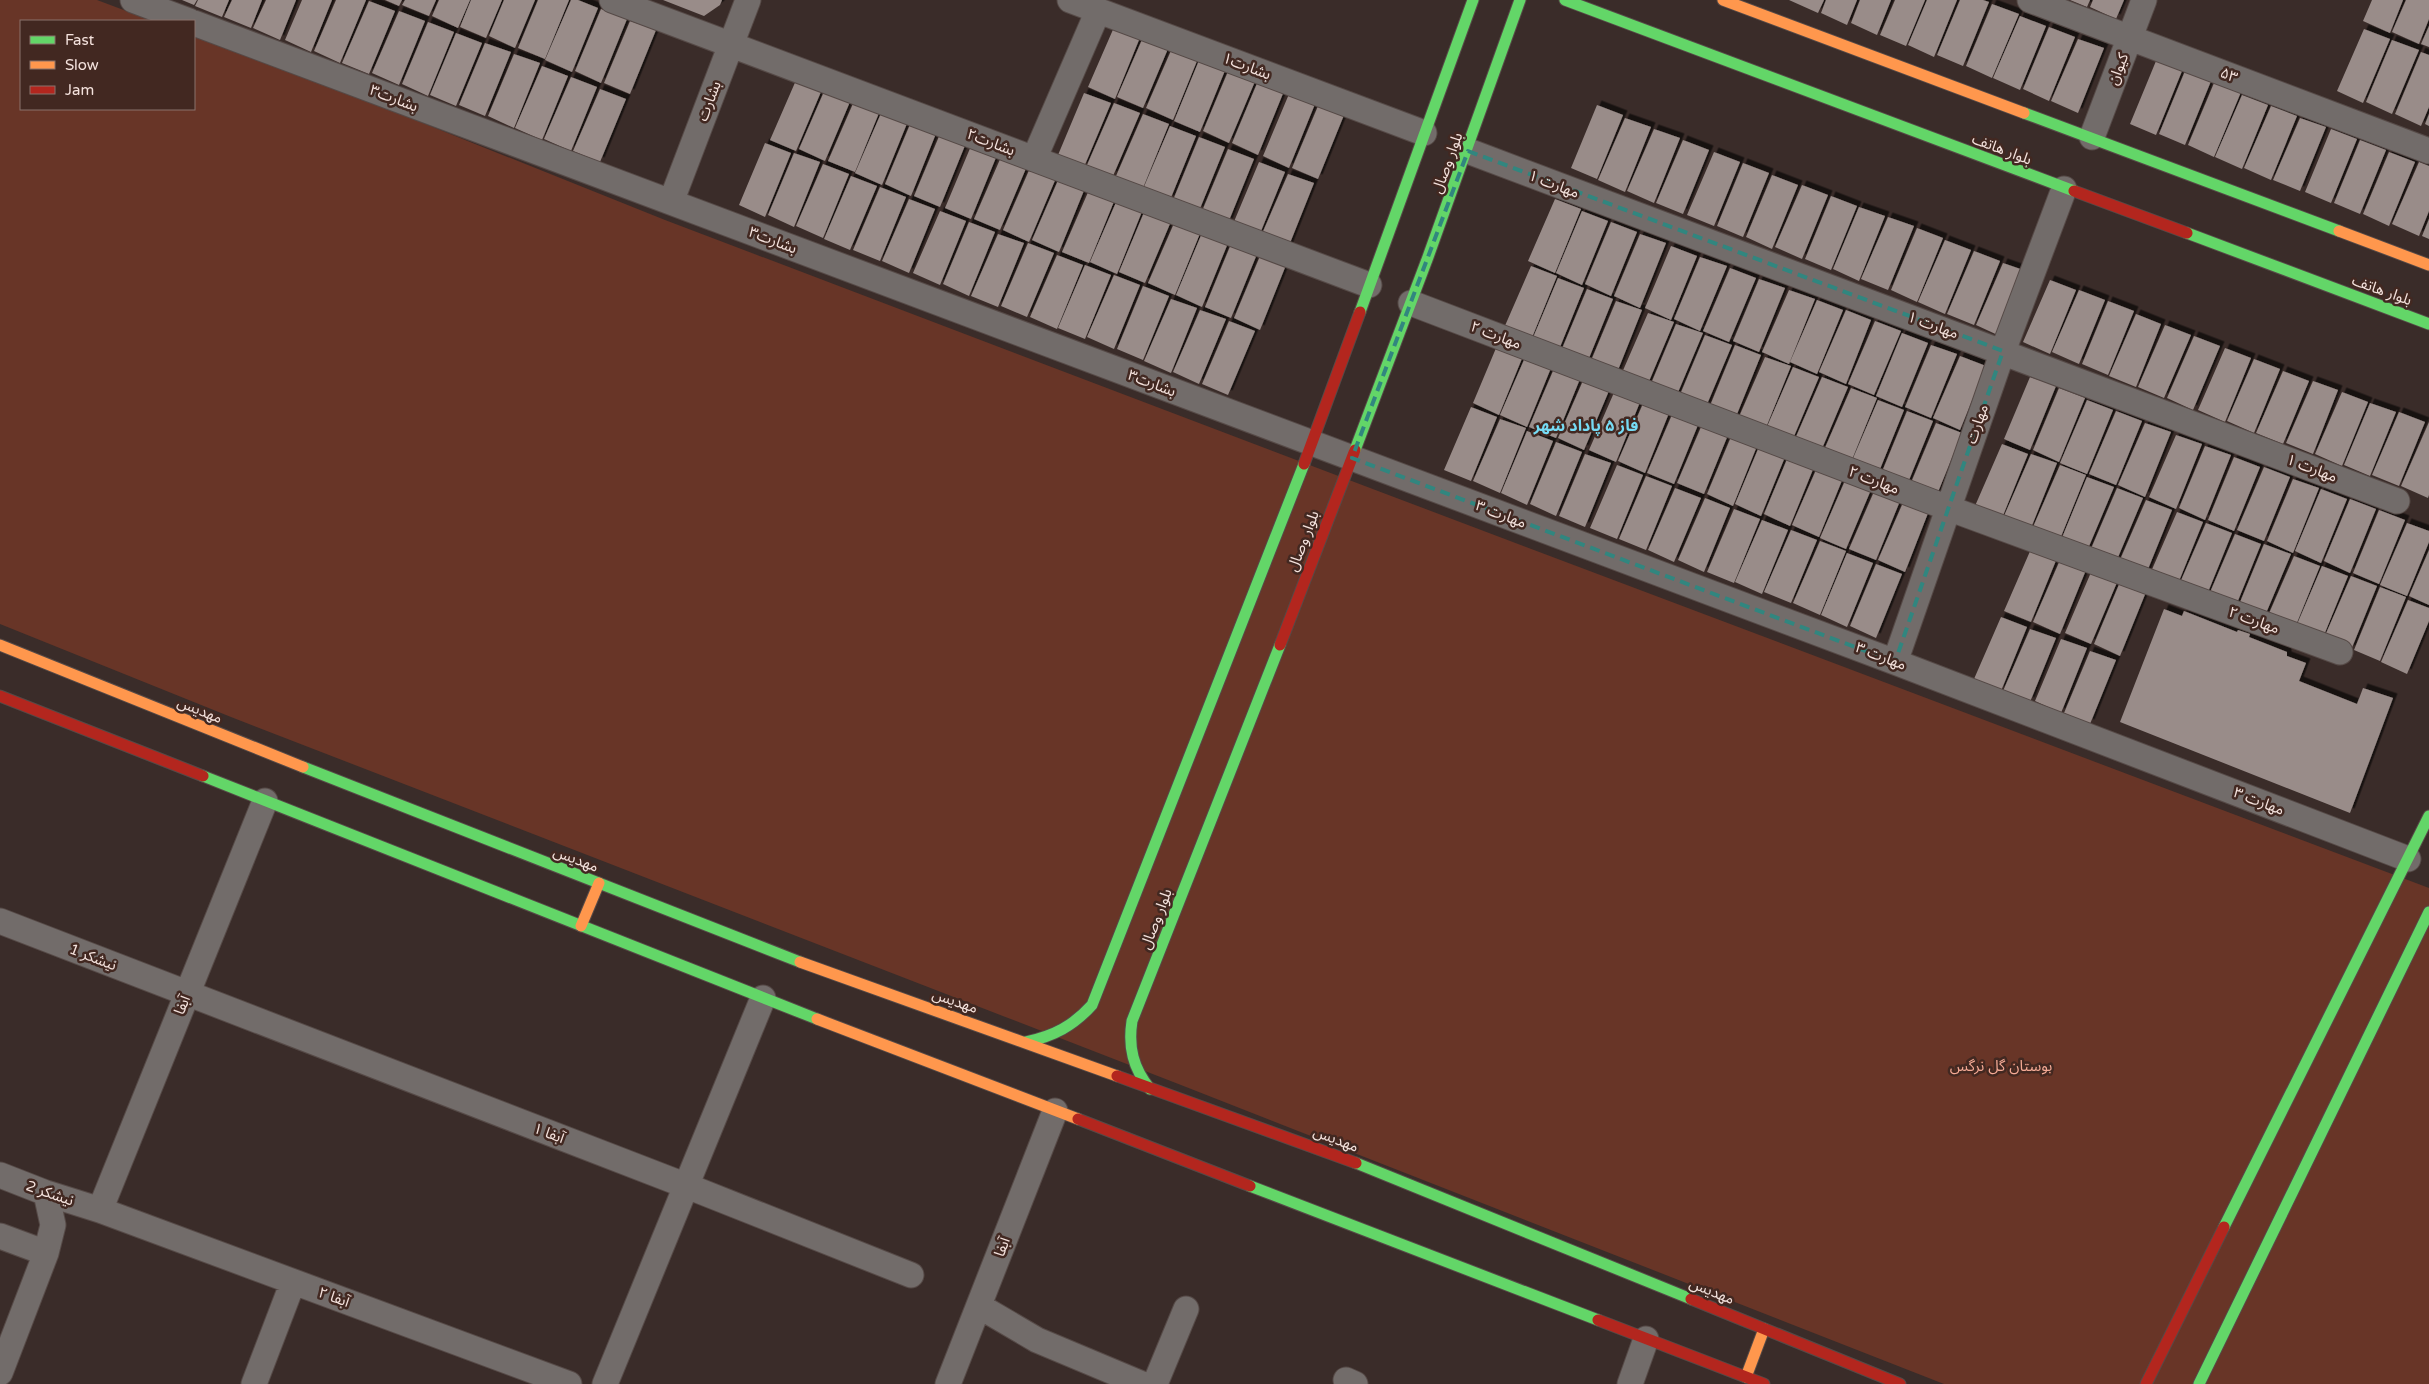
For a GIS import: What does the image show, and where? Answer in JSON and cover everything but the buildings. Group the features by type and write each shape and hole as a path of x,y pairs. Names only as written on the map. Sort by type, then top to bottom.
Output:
{"street":[{"path":"133,0 187,20"},
{"name":"بشارت۲","path":"612,0 1369,285"},
{"name":"بشارت","path":"671,202 748,0"},
{"name":"بشارت۱","path":"1070,0 1424,133"},
{"name":"بلوار وصال","path":"1026,1042 1048,1038 1063,1032 1073,1025 1092,1005 1312,443 1472,0"},
{"name":"بلوار وصال","path":"1150,1089 1140,1078 1132,1060 1130,1035 1132,1021 1352,458 1468,151 1520,0"},
{"name":"بلوار هاتف","path":"1565,0 2429,324"},
{"path":"1722,0 2092,137 2429,265"},
{"name":"۵۳","path":"2030,0 2429,151"},
{"name":"کیوان","path":"2092,137 2144,0"},
{"path":"1034,159 1098,11"},
{"name":"بشارت۳","path":"195,23 1352,458"},
{"name":"مهارت ۱","path":"1468,151 2398,501"},
{"name":"مهارت","path":"1895,662 2003,351 2064,188"},
{"name":"مهارت ۲","path":"1411,302 1948,508 2340,652"},
{"name":"مهارت ۳","path":"1352,458 1895,662 2408,859"},
{"name":"مهدیس","path":"0,646 824,972 1026,1042 1150,1089 1325,1150 1900,1384"},
{"path":"0,696 764,998 1764,1384"},
{"name":"آبفا","path":"100,1210 186,993 266,801"},
{"path":"2146,1384 2429,816"},
{"path":"581,926 599,883"},
{"path":"2199,1384 2429,912"},
{"name":"نیشکر 1","path":"0,921 186,993"},
{"name":"آبفا ۱","path":"186,993 687,1186 911,1275"},
{"path":"605,1384 764,998"},
{"name":"آبفا","path":"948,1384 1055,1111"},
{"name":"نیشکر 2","path":"0,1175 46,1193 100,1210"},
{"path":"0,1373 46,1253 53,1225 46,1193"},
{"name":"آبفا ۲","path":"100,1210 569,1384"},
{"path":"0,1236 46,1253"},
{"path":"254,1384 293,1282"},
{"path":"979,1306 1037,1340 1142,1384"},
{"path":"1155,1384 1186,1309"},
{"path":"1746,1377 1764,1329"},
{"path":"1630,1384 1646,1339"}],"highlighted area":[{"path":"1468,151 2003,351 1895,662 1352,458"}],"green space":[{"name":"بوستان گل نرگس","path":"0,0 97,0 150,20 20,20 20,110 195,110 195,36 383,107 665,220 2429,888 2429,1384 1944,1384 1181,1085 231,717 0,624"}],"traffic: fast":[{"path":"1360,312 1473,0"},
{"path":"1355,450 1428,257 1520,0"},
{"path":"1565,0 2074,191"},
{"path":"2024,113 2339,231"},
{"path":"2187,233 2429,324"},
{"path":"1026,1042 1045,1037 1062,1029 1078,1019 1092,1005 1304,464"},
{"path":"1150,1089 1139,1073 1133,1057 1131,1048 1132,1021 1280,645"},
{"path":"303,767 800,962"},
{"path":"203,776 817,1019"},
{"path":"2224,1227 2429,816"},
{"path":"2199,1384 2429,912"},
{"path":"1356,1163 1691,1299"},
{"path":"1250,1186 1598,1320"}],"traffic: slow":[{"path":"1723,0 2024,113"},
{"path":"2339,231 2429,265"},
{"path":"0,645 303,767"},
{"path":"581,926 599,883"},
{"path":"800,962 1117,1076"},
{"path":"817,1019 1078,1119"},
{"path":"1746,1377 1764,1329"}],"traffic: jam":[{"path":"2074,191 2187,233"},
{"path":"1304,464 1360,312"},
{"path":"1280,645 1355,450"},
{"path":"0,696 203,776"},
{"path":"1117,1076 1356,1163"},
{"path":"1078,1119 1250,1186"},
{"path":"2146,1384 2224,1227"},
{"path":"1691,1299 1900,1384"},
{"path":"1598,1320 1764,1384"}],"district":[{"name":"فاز ۵ پاداد شهر","path":"1586,426"}]}
